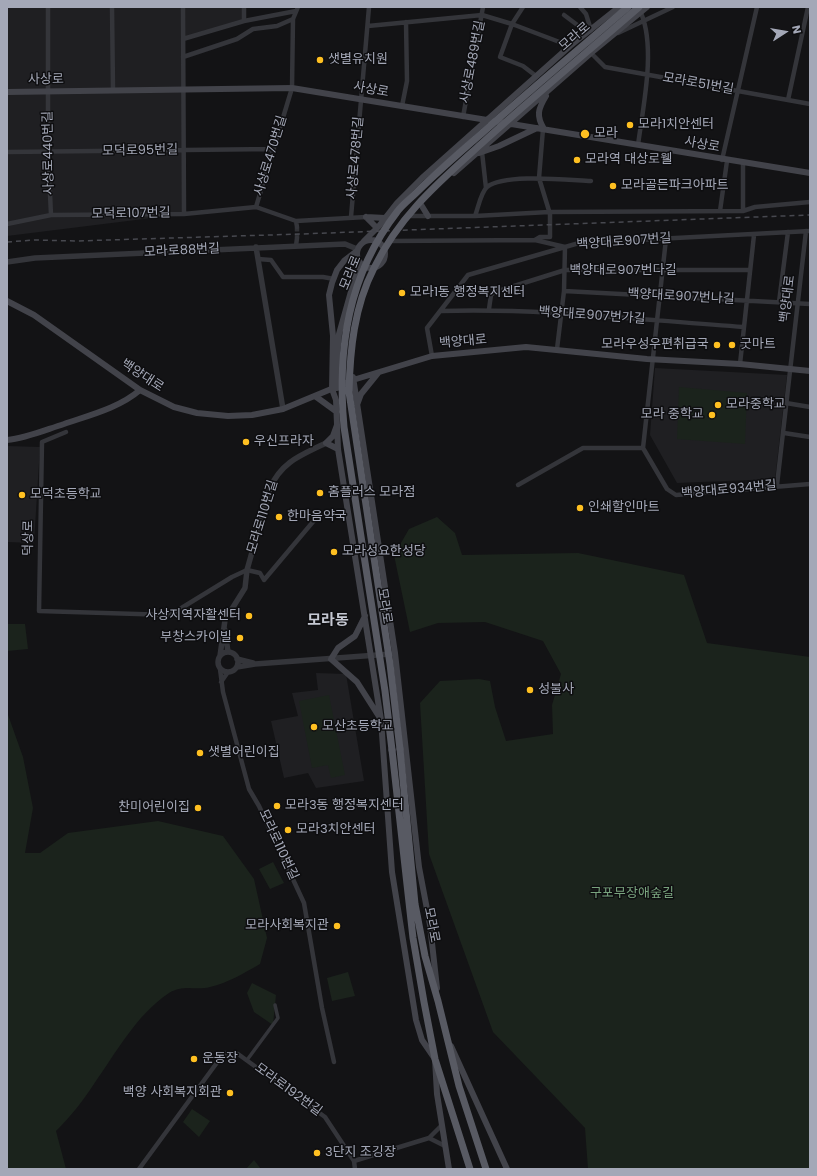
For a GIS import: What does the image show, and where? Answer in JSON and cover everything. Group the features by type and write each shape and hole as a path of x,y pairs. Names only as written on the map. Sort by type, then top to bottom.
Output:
{"highway":[{"name":"모라로","path":"470,1169 435,1059 412,938 385,691 344,427 341,392 342,359 347,319 356,288 378,239 397,211 429,180 502,115 628,7"},
{"name":"모라로","path":"486,1169 459,1086 425,956 415,904 390,664 349,392 350,361 355,324 364,293 373,269 397,227 428,192 510,118 640,10"}],"main road":[{"name":"모라로","path":"364,242 412,187 570,46 619,7"},
{"name":"모라로","path":"384,248 408,216 420,203 640,10 647,7"},
{"name":"사상로","path":"7,92 292,88 724,160 809,172"},
{"path":"473,157 541,129 538,120 539,108 548,92"},
{"path":"471,118 475,130"},
{"path":"420,203 428,216"},
{"path":"366,217 385,218"},
{"path":"366,217 377,228"},
{"path":"376,241 384,248 383,260 376,267 367,268 359,263 357,250 364,242 376,241"},
{"name":"모라로","path":"357,250 344,261 334,279 329,295 338,421 338,449 381,720 392,872 408,978 420,1033 435,1059"},
{"name":"모라로","path":"335,388 339,334 359,263"},
{"name":"모라로","path":"376,267 368,284 359,317 354,355 353,380 395,653 419,868 430,925 438,1001"},
{"name":"백양대로","path":"7,301 34,315 140,390 174,407 197,413 228,416 252,415 283,409 353,380 432,356 526,347 651,359 740,364 810,371"},
{"path":"357,405 361,394 378,373"},
{"path":"7,440 29,435 96,413 124,402 140,390"},
{"path":"315,396 337,412"},
{"path":"338,421 333,436 326,443 338,449"},
{"path":"343,477 346,480 355,481 361,476 366,467"},
{"path":"365,616 355,636 338,648 331,659 357,682 381,720"},
{"path":"446,1035 507,1169"},
{"path":"435,1059 441,1126 449,1169"}],"street":[{"name":"사상로440번길","path":"48,7 48,151 51,215"},
{"path":"112,7 113,90"},
{"path":"183,7 184,214"},
{"path":"244,7 244,21"},
{"name":"사상로478번길","path":"351,217 369,7"},
{"name":"사상로489번길","path":"463,117 483,7"},
{"path":"523,7 512,24 500,57 523,66 536,76"},
{"path":"580,7 586,14 591,30"},
{"path":"613,35 673,7"},
{"path":"724,160 757,7"},
{"path":"788,100 808,7"},
{"path":"183,39 244,21 297,9"},
{"path":"184,57 237,38 253,29 277,26 292,19 297,9"},
{"path":"638,145 647,75 646,26 640,10"},
{"name":"모라로","path":"564,15 580,27 585,34"},
{"path":"368,26 482,16 512,24 570,46"},
{"name":"사상로470번길","path":"292,19 292,88 256,207 296,221"},
{"path":"402,106 407,81 406,22"},
{"name":"모라로51번길","path":"591,54 604,67 810,104"},
{"path":"535,240 540,237 550,237 549,212 539,178 541,129"},
{"name":"모덕로95번길","path":"7,152 274,149"},
{"path":"475,216 486,188 482,152"},
{"name":"사상로","path":"720,211 724,160"},
{"path":"743,163 744,211"},
{"path":"486,188 500,180 539,178 591,181"},
{"path":"408,216 475,216 549,212 744,211 755,207 810,202"},
{"name":"모덕로107번길","path":"7,224 51,215 184,214 256,207"},
{"path":"297,227 296,221 366,217"},
{"name":"백양대로907번길","path":"432,356 428,328 468,275 579,243 808,231"},
{"name":"백양대로","path":"790,369 808,231"},
{"path":"779,302 788,232"},
{"path":"740,364 754,234"},
{"path":"296,246 297,238"},
{"path":"518,485 583,448 643,448 651,359 666,239"},
{"path":"390,241 535,240 565,247 564,291 558,349"},
{"name":"모라로88번길","path":"7,262 36,258 256,247 345,244 357,250"},
{"path":"256,247 283,409"},
{"path":"258,259 271,260 283,277 323,277 334,279"},
{"name":"백양대로907번다길","path":"489,310 491,295 495,292 565,270 750,270"},
{"name":"백양대로907번나길","path":"564,291 810,304"},
{"name":"백양대로907번가길","path":"441,311 489,310 562,312 656,321 744,327"},
{"path":"777,485 790,369"},
{"path":"786,403 810,407"},
{"name":"덕상로","path":"39,612 42,442 66,432"},
{"path":"784,433 810,437"},
{"name":"모라로110번길","path":"326,443 293,459 276,476 270,488 247,570 244,588 225,620 218,661 248,789 259,806 304,903 322,1012 334,1062"},
{"name":"백양대로934번길","path":"643,448 667,489 676,495 777,485 810,484"},
{"name":"모라로110번길","path":"39,612 170,615 232,577 247,570 260,573 264,580 317,517"},
{"path":"225,620 228,652"},
{"path":"220,656 228,652"},
{"path":"228,652 233,654 237,659 255,664"},
{"path":"220,669 228,672 233,671 237,667 255,664 395,653"},
{"path":"237,659 237,667"},
{"path":"222,682 228,672"},
{"path":"247,1060 278,1018 275,1005"},
{"name":"모라로192번길","path":"139,1169 224,1053 238,1054 325,1117 354,1161 355,1169"},
{"path":"354,1161 429,1138 441,1126"},
{"path":"429,1138 445,1146"}],"shaded area":[{"path":"7,7 244,7 244,21 183,39 184,214 7,236"},
{"name":"모라중학교","path":"655,368 787,375 775,479 677,483 650,435"},
{"name":"모덕초등학교","path":"7,446 40,447 34,543 7,542"},
{"name":"모산초등학교","path":"316,673 346,674 364,781 316,788 308,773 284,778 271,721 298,716 292,693 318,690"}],"green space":[{"path":"679,387 747,393 745,444 677,439"},
{"name":"구포무장애숲길","path":"437,517 455,533 462,555 578,553 684,575 707,643 810,657 810,1169 588,1169 585,1128 493,1032 429,854 420,703 440,681 479,679 490,681 495,707 506,741 553,734 552,705 561,674 543,641 485,622 438,623 410,632 394,555 409,529"},
{"path":"7,624 25,624 28,649 7,651"},
{"path":"329,695 345,775 331,778 328,765 312,768 299,701"},
{"path":"7,712 23,757 33,808 25,853 40,853 68,833 158,821 223,836 254,879 267,938 260,964 217,985 205,988 185,988 174,990 146,1012 127,1035 81,1103 56,1131 66,1169 7,1169"},
{"path":"273,862 284,883 270,889 259,869"},
{"path":"348,972 355,996 332,1001 327,978"},
{"path":"252,983 276,995 273,1025 254,1012 247,993"},
{"path":"192,1109 210,1121 199,1137 183,1122"},
{"path":"254,1160 261,1169 246,1169"}],"tunnel":[{"path":"297,227 297,238"}],"railway":[{"path":"7,242 35,240 76,241 301,234 810,215"}],"place":[{"name":"샛별유치원","path":"320,60"},
{"name":"모라1치안센터","path":"630,125"},
{"name":"모라","path":"585,134"},
{"name":"모라역 대상로웰","path":"577,160"},
{"name":"모라골든파크아파트","path":"613,186"},
{"name":"모라1동 행정복지센터","path":"402,293"},
{"name":"모라우성우편취급국","path":"717,345"},
{"name":"굿마트","path":"732,345"},
{"name":"모라중학교","path":"718,405"},
{"name":"모라 중학교","path":"712,415"},
{"name":"우신프라자","path":"246,442"},
{"name":"홈플러스 모라점","path":"320,493"},
{"name":"모덕초등학교","path":"22,495"},
{"name":"인쇄할인마트","path":"580,508"},
{"name":"한마음약국","path":"279,517"},
{"name":"모라성요한성당","path":"334,552"},
{"name":"사상지역자활센터","path":"249,616"},
{"name":"부창스카이빌","path":"240,638"},
{"name":"성불사","path":"530,690"},
{"name":"모산초등학교","path":"314,727"},
{"name":"샛별어린이집","path":"200,753"},
{"name":"모라3동 행정복지센터","path":"277,806"},
{"name":"찬미어린이집","path":"198,808"},
{"name":"모라3치안센터","path":"288,830"},
{"name":"모라사회복지관","path":"337,926"},
{"name":"운동장","path":"194,1059"},
{"name":"백양 사회복지회관","path":"230,1093"},
{"name":"3단지 조깅장","path":"317,1153"}],"district":[{"name":"모라동","path":"328,621"}]}
